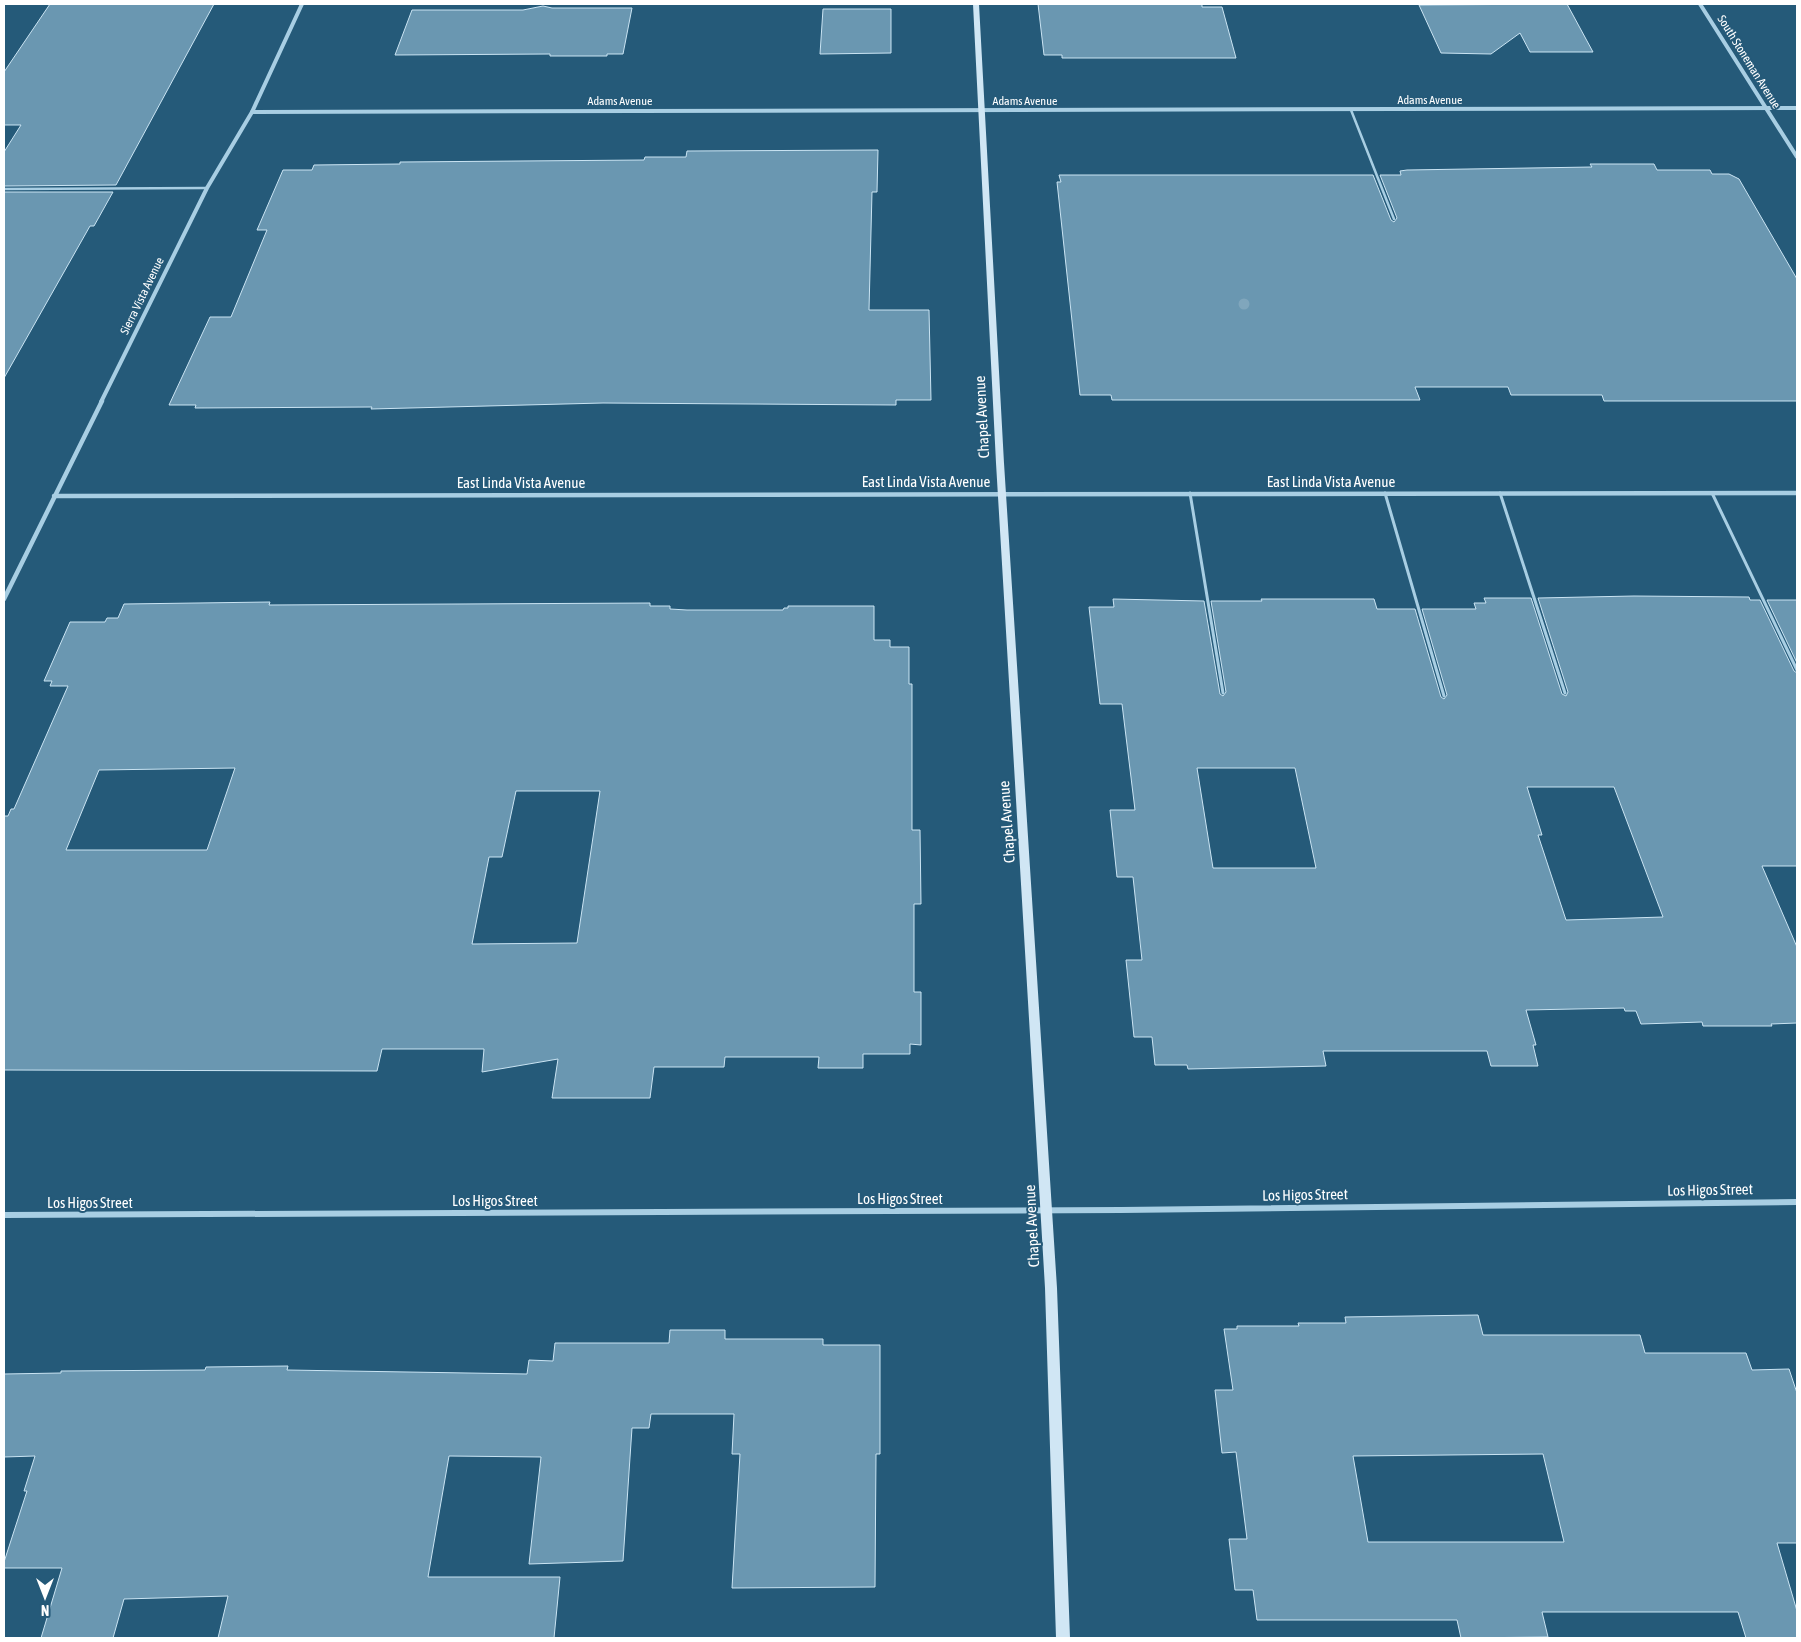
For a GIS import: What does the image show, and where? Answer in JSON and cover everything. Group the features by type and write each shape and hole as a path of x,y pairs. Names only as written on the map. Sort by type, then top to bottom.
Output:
{"street":[{"name":"Sierra Vista Avenue","path":"4,599 207,188 252,112 302,4"},
{"name":"Chapel Avenue","path":"976,4 1002,494 1051,1288 1063,1638"},
{"name":"South Stoneman Avenue","path":"1700,4 1797,157"},
{"name":"Adams Avenue","path":"252,112 1797,108"},
{"name":"East Linda Vista Avenue","path":"54,496 1500,492 1797,493"},
{"name":"Los Higos Street","path":"4,1216 1046,1210 1797,1202"}],"lane":[{"path":"1351,110 1394,219"},
{"path":"4,189 207,188"},
{"path":"1500,492 1565,693"},
{"path":"1712,492 1797,670"},
{"path":"1190,493 1223,693"},
{"path":"1385,493 1444,696"}],"building":[{"path":"50,4 214,4 116,185 4,186 4,152 21,125 4,125 4,72"},
{"path":"1038,4 1202,4 1202,7 1222,7 1236,58 1062,58 1062,55 1044,55"},
{"path":"1567,4 1593,52 1530,52 1520,33 1491,54 1441,53 1419,5"},
{"path":"543,6 552,8 632,8 623,54 607,54 607,56 550,56 550,54 395,55 412,10 523,10"},
{"path":"823,9 891,9 891,53 820,54"},
{"path":"878,150 877,192 872,192 869,310 929,310 931,400 896,400 896,405 603,403 371,409 372,407 195,408 196,405 169,405 210,317 231,317 267,230 257,230 283,170 312,170 314,165 400,164 400,162 644,160 645,157 686,157 687,151"},
{"path":"1590,164 1654,164 1657,170 1710,170 1712,174 1729,174 1739,179 1797,279 1797,401 1604,401 1602,395 1511,395 1508,387 1415,387 1420,400 1112,400 1111,395 1080,395 1057,182 1061,182 1059,175 1373,175 1391,220 1394,222 1397,218 1380,175 1401,175 1400,171 1407,170 1592,167"},
{"path":"4,192 113,192 94,226 90,226 4,378"},
{"path":"1634,596 1749,597 1750,600 1760,600 1794,671 1797,673 1797,866 1762,866 1797,947 1797,1023 1771,1024 1772,1026 1703,1026 1702,1022 1641,1024 1636,1011 1625,1011 1624,1008 1526,1010 1536,1045 1533,1045 1538,1066 1491,1066 1487,1051 1323,1051 1326,1066 1188,1069 1187,1065 1155,1065 1152,1037 1134,1037 1126,960 1142,960 1133,877 1117,877 1110,810 1135,810 1122,704 1100,704 1089,607 1114,607 1113,599 1204,601 1220,694 1223,696 1226,692 1211,601 1374,599 1377,609 1415,609 1441,697 1444,699 1447,695 1422,609 1476,609 1474,603 1486,603 1484,598 1531,598 1562,694 1566,696 1568,692 1538,598","holes":["1197,768 1295,768 1316,868 1213,868","1527,787 1614,787 1663,917 1566,920 1538,835 1542,835"]},
{"path":"1767,600 1797,600 1797,663"},
{"path":"270,602 269,605 650,603 650,606 670,606 670,609 687,610 783,610 788,608 788,606 874,606 874,640 890,640 890,647 909,647 909,684 912,684 912,830 920,830 921,904 914,904 914,992 921,992 921,1045 910,1044 910,1054 863,1054 863,1068 818,1068 819,1057 725,1057 724,1067 654,1067 650,1098 552,1098 558,1059 482,1072 484,1049 382,1049 377,1071 4,1070 4,816 8,816 11,809 14,809 68,686 50,686 52,681 44,681 70,622 105,622 107,618 118,618 124,604","holes":["235,768 207,850 66,850 99,770","516,791 600,791 577,943 472,944 489,857 502,857"]},
{"path":"1478,1315 1483,1335 1640,1335 1645,1353 1746,1353 1752,1370 1789,1369 1797,1393 1797,1543 1777,1543 1797,1611 1797,1638 1746,1638 1738,1612 1542,1612 1548,1637 1461,1638 1457,1620 1257,1620 1253,1590 1235,1590 1229,1539 1247,1539 1236,1452 1222,1453 1215,1390 1233,1390 1224,1329 1237,1329 1237,1326 1299,1326 1298,1323 1346,1323 1345,1317","holes":["1543,1454 1564,1542 1368,1542 1353,1456"]},
{"path":"670,1330 725,1330 725,1339 823,1339 823,1345 880,1345 880,1454 876,1454 875,1587 732,1588 740,1454 732,1454 734,1414 651,1414 649,1428 632,1428 623,1561 529,1564 541,1457 449,1456 428,1577 560,1577 554,1638 218,1638 228,1596 124,1599 113,1638 41,1638 62,1568 4,1568 4,1562 27,1491 24,1491 35,1456 4,1457 4,1374 61,1373 61,1371 205,1370 206,1367 288,1366 287,1370 527,1374 529,1360 553,1361 555,1343 669,1343"}]}
